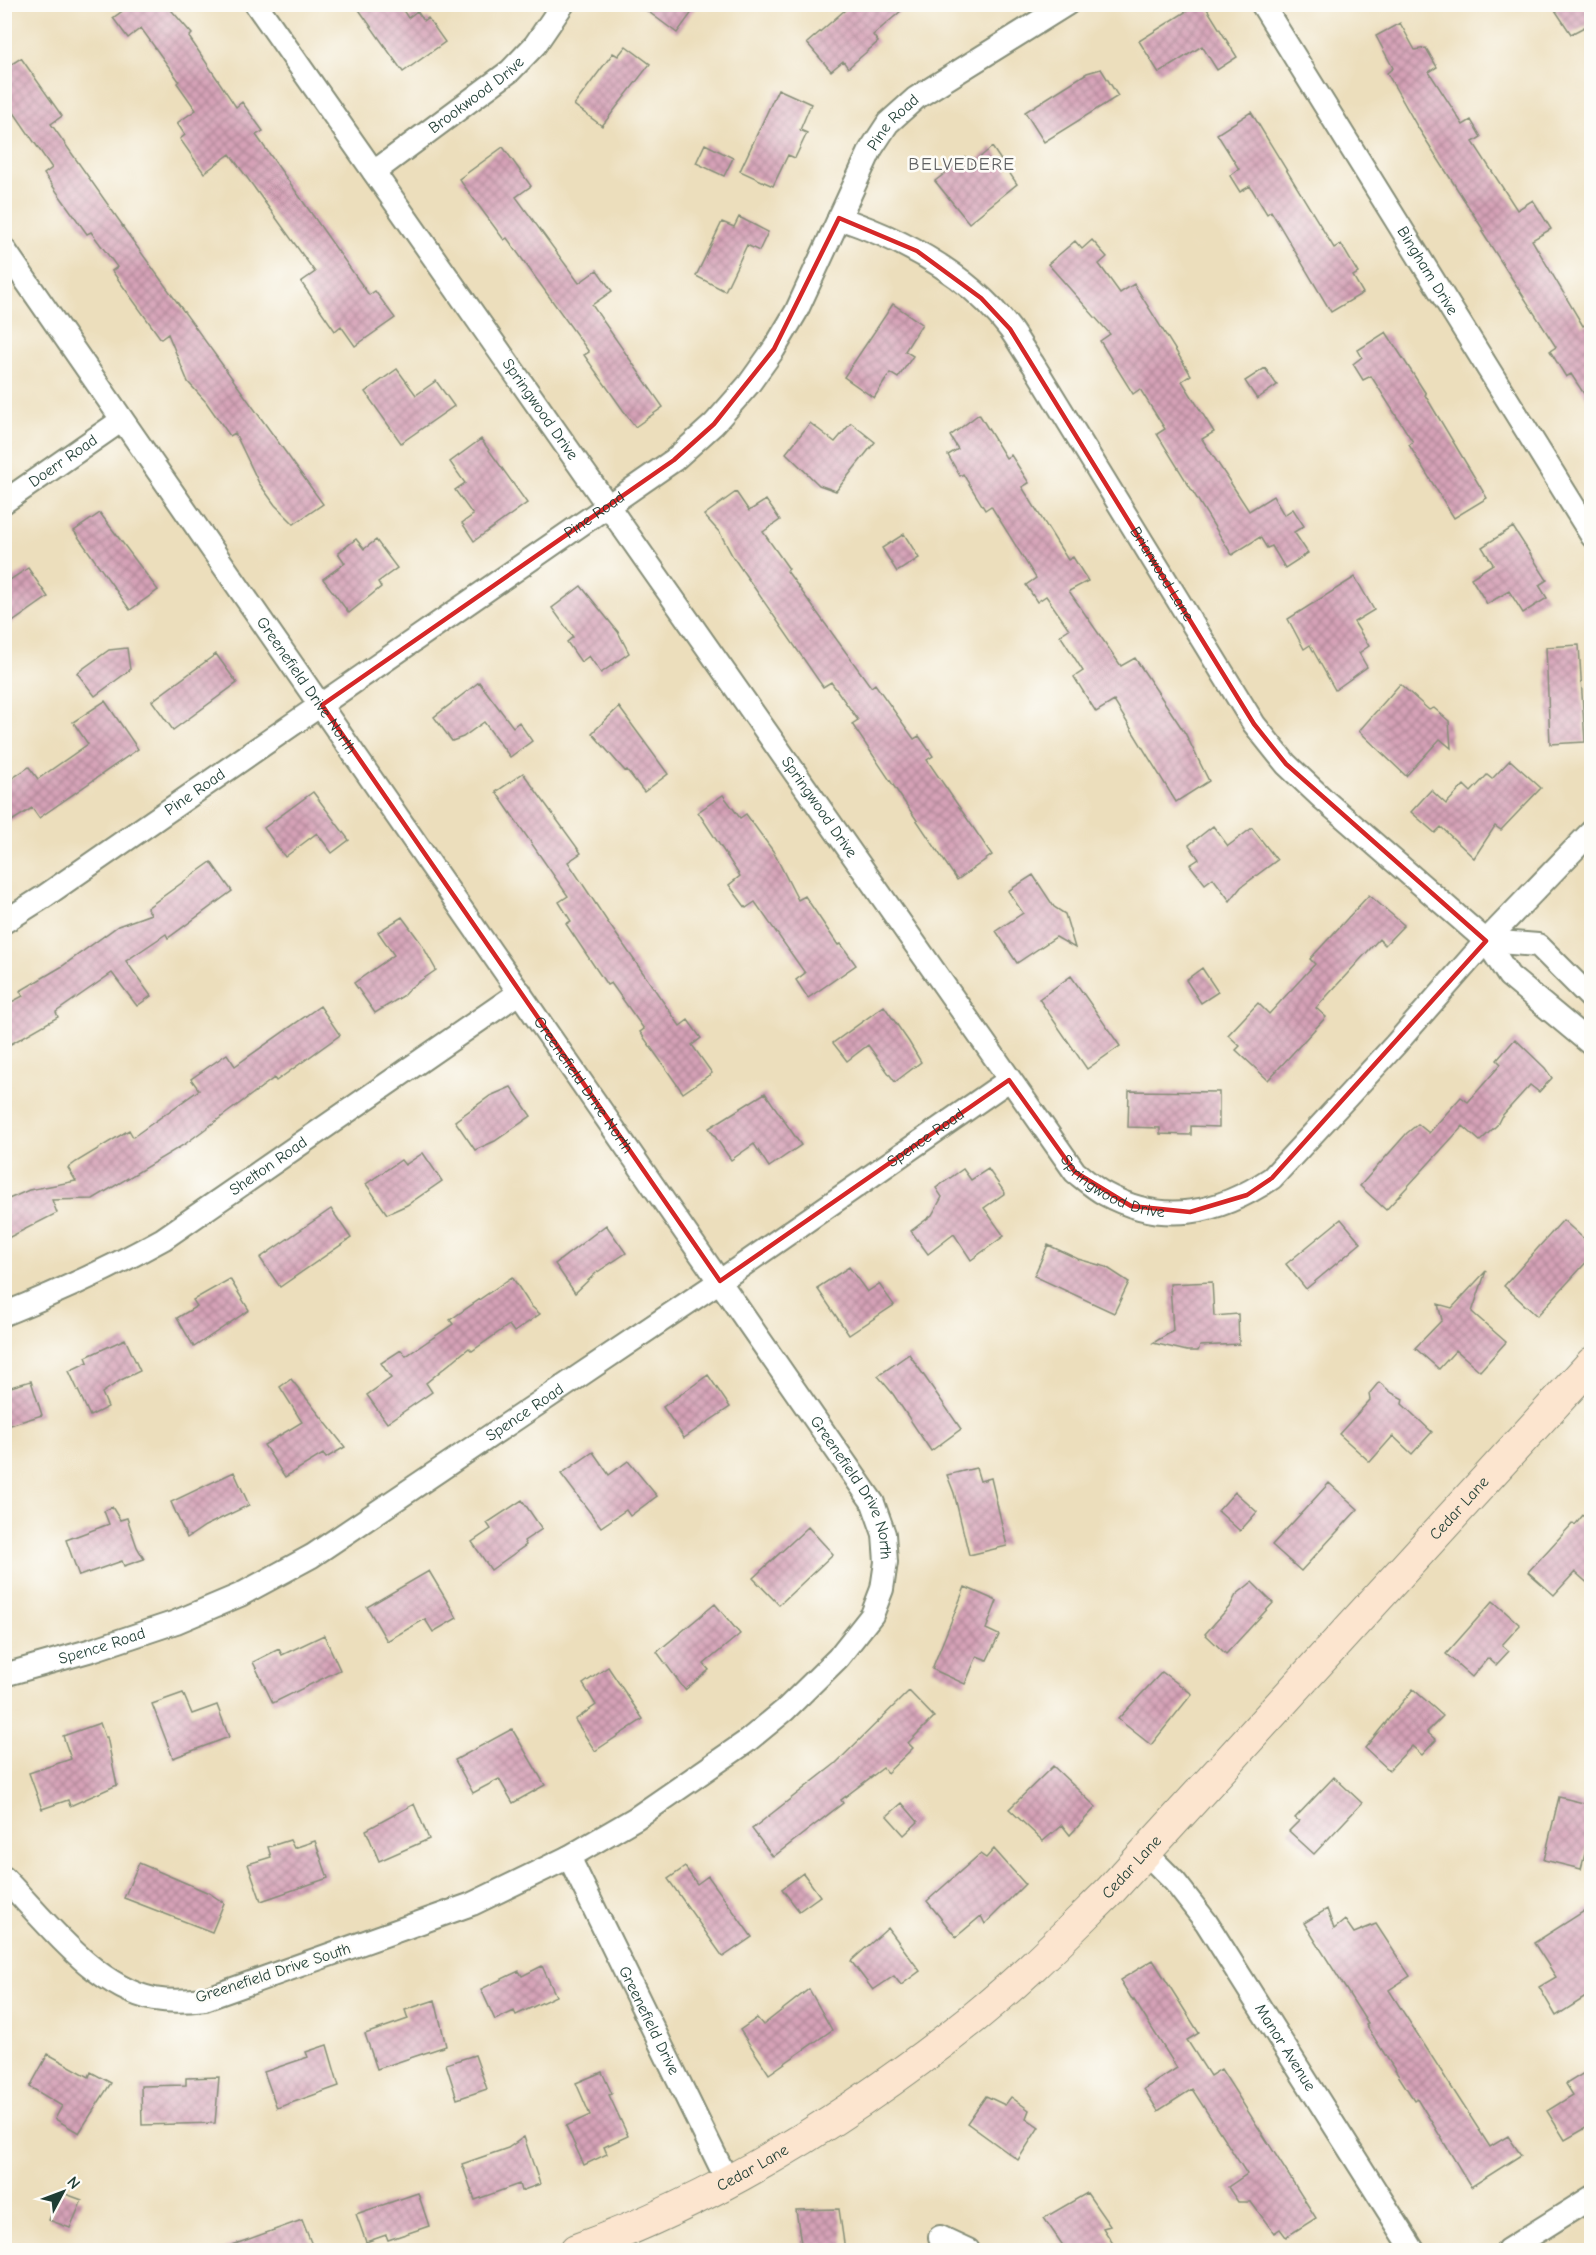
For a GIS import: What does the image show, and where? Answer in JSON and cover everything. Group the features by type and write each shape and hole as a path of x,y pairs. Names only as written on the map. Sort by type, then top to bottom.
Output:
{"main road":[{"name":"Cedar Lane","path":"576,2250 686,2204 826,2125 898,2076 977,2015 1052,1948 1146,1853 1592,1363"}],"street":[{"name":"Springwood Drive","path":"256,4 1075,1172 1103,1193 1131,1206 1160,1212 1190,1212 1219,1206 1247,1195 1272,1178 1395,1045 1486,941"},
{"name":"Brookwood Drive","path":"374,172 510,71 535,45 563,4"},
{"name":"Pine Road","path":"4,922 322,705 674,460 714,424 749,384 774,349 796,312 871,149 888,123 916,98 1067,4"},
{"name":"Bingham Drive","path":"1262,4 1592,536"},
{"name":"Briarwood Lane","path":"839,218 875,230 917,251 955,276 1003,321 1033,364 1254,724 1286,764 1486,941 1509,976 1592,1045"},
{"name":"Greenefield Drive North","path":"4,249 873,1503 884,1534 886,1562 882,1589 872,1615 838,1658 785,1710 746,1742 636,1818 569,1857"},
{"name":"Doerr Road","path":"4,502 122,420"},
{"path":"1486,941 1592,831"},
{"path":"1486,941 1538,945 1592,999"},
{"name":"Shelton Road","path":"4,1314 71,1287 117,1265 162,1239 520,992"},
{"name":"Spence Road","path":"4,1675 92,1650 176,1622 240,1595 312,1556 720,1281 1009,1080"},
{"name":"Manor Avenue","path":"1146,1853 1174,1882 1206,1922 1413,2250"},
{"name":"Greenefield Drive South","path":"4,1878 75,1952 109,1980 134,1993 155,1999 183,2001 205,1999 472,1904 569,1857"},
{"name":"Greenefield Drive","path":"569,1857 728,2182"},
{"path":"1508,2250 1592,2197"},
{"path":"940,2237 968,2250"}],"highlighted area":[{"path":"839,218 917,251 981,298 1010,329 1254,724 1286,764 1486,941 1272,1178 1247,1195 1190,1212 1131,1206 1075,1172 1009,1080 720,1281 322,705 674,460 714,424 774,349"}],"building":[{"path":"132,4 166,4 192,34 189,37 236,107 242,102 263,131 256,135 369,295 375,291 395,318 355,346 341,326 335,331 301,282 315,272 230,154 204,173 180,139 185,135 177,123 196,110 177,83 179,81 141,28 128,38 113,18"},
{"path":"355,4 399,4 408,18 417,11 424,21 428,18 445,42 403,72"},
{"path":"638,4 698,4 677,33"},
{"path":"852,4 909,4 873,35 878,42 848,68 843,61 831,71 807,43"},
{"path":"1198,4 1204,4 1237,57 1217,70 1202,46 1159,73 1139,41"},
{"path":"1551,4 1592,4 1592,23 1571,34"},
{"path":"1400,23 1415,50 1426,48 1437,67 1429,72 1463,125 1471,120 1481,137 1473,142 1517,210 1533,200 1551,229 1532,240 1583,326 1592,321 1592,406 1571,374 1566,377 1550,351 1556,347 1482,232 1484,231 1417,126 1387,73 1393,68 1376,36"},
{"path":"626,46 650,64 602,126 574,105 613,53 618,56"},
{"path":"21,58 62,116 51,124 323,504 294,524 275,505 259,483 235,433 230,436 206,402 188,382 168,334 161,339 112,271 117,267 91,232 87,234 44,174 52,168 4,98 4,69"},
{"path":"1101,69 1118,96 1044,142 1025,112 1087,73"},
{"path":"778,89 811,104 800,130 807,133 795,158 788,155 773,186 740,171"},
{"path":"1251,112 1334,248 1341,244 1358,273 1353,276 1363,293 1331,312 1271,211 1267,214 1250,186 1240,192 1230,176 1239,169 1217,134"},
{"path":"705,144 733,158 724,176 696,163"},
{"path":"503,147 531,186 516,197 579,283 597,270 612,291 592,305 663,407 635,427 584,355 589,352 507,238 504,240 459,179"},
{"path":"992,147 1017,184 969,223 935,181 966,157 972,164"},
{"path":"739,217 768,232 759,251 747,245 725,291 696,276 722,222 734,227"},
{"path":"1092,240 1107,257 1099,264 1120,293 1134,284 1191,375 1182,381 1214,432 1202,439 1249,511 1273,496 1284,515 1293,509 1304,526 1294,532 1308,553 1285,568 1272,546 1267,548 1260,537 1232,555 1157,434 1165,429 1140,389 1133,394 1100,341 1110,334 1048,264 1075,241 1082,249"},
{"path":"893,304 922,324 905,351 913,356 898,378 890,373 874,398 844,377"},
{"path":"1386,332 1426,394 1487,498 1454,518 1409,445 1413,442 1371,376 1363,380 1353,364 1362,357 1358,350"},
{"path":"1265,368 1277,385 1257,399 1245,381"},
{"path":"397,369 416,395 436,381 454,406 401,443 365,392"},
{"path":"979,414 1006,458 1011,455 1029,483 1022,487 1068,560 1073,557 1088,581 1069,591 1121,666 1135,658 1185,733 1209,781 1176,802 1114,701 1096,712 1074,677 1083,671 1060,635 1069,629 1046,596 1037,602 1026,585 1036,578 991,506 985,510 963,474 960,476 948,455 958,449 950,436"},
{"path":"810,423 835,442 851,423 875,442 836,491 819,485 786,453"},
{"path":"481,439 527,503 474,541 462,523 473,515 455,490 465,483 450,462"},
{"path":"736,492 749,511 766,500 780,520 763,532 789,569 787,571 871,687 875,684 914,739 919,736 933,756 927,760 992,855 957,880 852,724 858,720 831,682 823,687 733,557 720,533 704,515"},
{"path":"100,513 158,590 130,610 74,531"},
{"path":"1513,527 1547,580 1539,585 1547,598 1523,613 1509,591 1487,604 1471,578 1493,564 1482,547"},
{"path":"904,534 919,558 897,572 882,548"},
{"path":"356,539 364,549 376,540 397,568 378,582 381,587 349,613 323,579 345,563 338,553"},
{"path":"28,568 48,597 4,628 4,584"},
{"path":"1355,577 1374,610 1354,622 1369,646 1359,653 1367,667 1335,690 1310,645 1304,649 1288,619"},
{"path":"581,586 618,632 629,653 601,673 589,656 581,662 567,642 573,637 552,608"},
{"path":"1579,645 1585,742 1550,744 1546,647"},
{"path":"127,648 130,670 95,696 77,673 109,650"},
{"path":"216,654 237,683 173,730 152,701"},
{"path":"479,682 513,727 519,722 532,741 510,757 484,722 463,737 452,741 434,717"},
{"path":"1400,684 1429,710 1434,708 1449,721 1451,748 1440,739 1406,776 1359,731"},
{"path":"105,701 138,749 39,818 32,808 4,826 4,784 29,767 38,779 88,744 73,722"},
{"path":"619,707 668,774 644,792 592,733"},
{"path":"1510,760 1541,788 1501,830 1495,826 1474,858 1441,827 1435,833 1411,812 1431,790 1446,804 1464,785 1471,792 1487,775 1492,779"},
{"path":"523,773 581,853 568,862 607,921 680,1026 688,1020 701,1038 692,1045 712,1073 683,1093 640,1032 644,1029 611,983 607,985 566,924 571,921 559,902 568,896 496,792"},
{"path":"313,792 349,840 332,853 317,833 285,857 264,828"},
{"path":"723,795 740,818 746,814 773,851 798,900 805,896 838,945 841,944 856,965 808,998 796,980 805,973 755,902 746,908 729,885 740,876 698,812"},
{"path":"1213,826 1228,846 1252,828 1277,860 1241,887 1230,901 1213,878 1205,884 1190,865 1199,859 1189,845"},
{"path":"211,862 232,891 168,938 166,934 126,961 151,996 137,1006 112,973 56,1012 58,1017 4,1048 4,1006 23,996 20,991 61,967 118,926 151,914 147,908"},
{"path":"1033,875 1054,907 1065,914 1075,948 1056,937 1017,963 996,931 1023,913 1008,891"},
{"path":"1369,895 1404,925 1385,945 1379,939 1316,1008 1326,1017 1268,1080 1236,1050 1240,1046 1228,1035 1258,1003 1269,1014 1315,964 1310,959"},
{"path":"402,917 421,943 436,970 410,988 403,996 375,1013 354,983 394,955 378,932"},
{"path":"1202,968 1218,992 1201,1003 1186,980"},
{"path":"1071,976 1120,1046 1087,1069 1039,999"},
{"path":"320,1006 340,1035 276,1081 274,1078 185,1144 93,1199 52,1200 57,1213 4,1240 4,1201 29,1190 76,1181 68,1168 129,1130 133,1137 199,1090 191,1079 227,1054 235,1066"},
{"path":"884,1006 921,1062 895,1082 868,1045 847,1061 833,1043"},
{"path":"1515,1039 1545,1068 1552,1078 1539,1092 1530,1085 1501,1117 1497,1125 1480,1141 1463,1126 1386,1210 1360,1186 1407,1133 1418,1124 1429,1133 1461,1097 1468,1102 1501,1064 1497,1060"},
{"path":"511,1087 531,1116 495,1141 475,1150 455,1121 490,1096"},
{"path":"1129,1091 1219,1092 1219,1127 1191,1126 1191,1135 1160,1134 1160,1128 1128,1127"},
{"path":"765,1093 801,1145 769,1167 754,1144 731,1160 709,1128"},
{"path":"423,1153 442,1181 407,1205 387,1214 366,1184 401,1160 405,1165"},
{"path":"963,1169 971,1180 988,1169 1005,1193 984,1208 1004,1236 971,1260 954,1234 928,1254 911,1231 932,1215 942,1197 936,1188"},
{"path":"331,1209 351,1238 280,1287 260,1258"},
{"path":"1341,1219 1361,1243 1306,1289 1286,1264"},
{"path":"1563,1220 1592,1246 1592,1256 1537,1316 1504,1286"},
{"path":"606,1225 626,1253 596,1273 575,1293 555,1264"},
{"path":"1048,1245 1078,1259 1106,1267 1129,1282 1114,1313 1034,1276"},
{"path":"849,1267 867,1292 879,1284 894,1305 849,1335 817,1288"},
{"path":"1486,1271 1472,1312 1506,1342 1480,1371 1456,1350 1439,1369 1415,1348 1442,1320 1438,1304 1452,1308"},
{"path":"512,1277 531,1306 540,1314 514,1332 509,1325 472,1351 469,1348 426,1383 432,1392 387,1423 367,1395 391,1378 381,1363 401,1350 406,1356 453,1324 450,1320"},
{"path":"230,1279 249,1310 194,1347 177,1318 197,1306 193,1300"},
{"path":"1212,1282 1214,1316 1238,1314 1239,1344 1200,1346 1198,1351 1187,1351 1153,1343 1173,1331 1170,1284"},
{"path":"125,1339 140,1371 102,1393 108,1407 90,1416 69,1371 88,1362 86,1357"},
{"path":"909,1354 961,1429 931,1451 893,1394 878,1376"},
{"path":"708,1375 730,1407 684,1438 663,1407"},
{"path":"291,1379 345,1447 326,1458 323,1454 285,1477 264,1445 302,1422 280,1387"},
{"path":"31,1381 42,1415 4,1427 4,1389"},
{"path":"1379,1382 1403,1399 1402,1404 1432,1432 1412,1454 1393,1436 1370,1462 1339,1434 1370,1400 1369,1394"},
{"path":"593,1452 609,1475 628,1461 657,1496 630,1516 626,1510 601,1527 561,1474"},
{"path":"976,1468 980,1481 991,1478 1007,1546 969,1555 954,1493 947,1475"},
{"path":"234,1472 249,1505 205,1526 187,1538 171,1502"},
{"path":"1329,1483 1358,1509 1301,1571 1272,1545"},
{"path":"1235,1492 1257,1512 1240,1531 1218,1511"},
{"path":"522,1500 542,1529 524,1541 526,1545 491,1570 472,1542 491,1529 487,1523"},
{"path":"1592,1504 1592,1587 1575,1572 1554,1595 1528,1572 1573,1523 1575,1525"},
{"path":"112,1507 120,1520 127,1518 137,1547 144,1559 124,1566 122,1561 79,1576 66,1540 109,1524 104,1511"},
{"path":"808,1527 833,1554 779,1605 753,1578"},
{"path":"429,1571 457,1618 433,1632 425,1619 387,1641 367,1607"},
{"path":"1252,1582 1273,1603 1226,1654 1205,1634 1230,1606 1236,1595"},
{"path":"965,1587 997,1601 986,1629 999,1635 987,1660 977,1656 965,1684 932,1669"},
{"path":"1493,1601 1520,1625 1502,1645 1509,1651 1496,1665 1488,1658 1472,1677 1446,1654"},
{"path":"715,1604 740,1634 704,1664 709,1670 685,1690 657,1652"},
{"path":"324,1635 340,1670 273,1703 253,1662 279,1649 282,1655"},
{"path":"608,1667 643,1719 595,1751 575,1720 596,1705 583,1684"},
{"path":"1162,1672 1192,1694 1151,1745 1118,1719"},
{"path":"1413,1689 1443,1716 1427,1732 1436,1740 1422,1755 1412,1746 1389,1770 1365,1748"},
{"path":"909,1691 934,1717 908,1743 913,1748 887,1773 883,1768 841,1800 843,1803 773,1857 752,1829 835,1764"},
{"path":"183,1693 192,1714 217,1705 229,1737 173,1758 152,1704"},
{"path":"100,1723 107,1737 117,1785 70,1806 68,1800 42,1809 29,1773 71,1759 63,1736"},
{"path":"512,1729 545,1785 513,1803 499,1779 473,1793 455,1760"},
{"path":"1053,1766 1096,1807 1070,1835 1062,1825 1043,1841 1009,1809"},
{"path":"1334,1777 1362,1803 1314,1854 1289,1831 1299,1821 1295,1818"},
{"path":"1559,1797 1592,1805 1592,1827 1581,1869 1544,1860"},
{"path":"902,1803 918,1822 904,1835 887,1816"},
{"path":"414,1804 429,1839 379,1861 366,1830"},
{"path":"290,1840 294,1848 315,1841 328,1878 261,1901 248,1864 271,1857 268,1847"},
{"path":"994,1849 1025,1884 985,1924 981,1916 956,1937 927,1901 980,1854 986,1858"},
{"path":"139,1863 209,1893 224,1903 212,1932 124,1898"},
{"path":"685,1867 697,1884 708,1876 752,1937 723,1957 668,1879"},
{"path":"803,1873 820,1896 799,1911 782,1889"},
{"path":"1592,1906 1592,1993 1556,2016 1539,1987 1556,1977 1534,1943"},
{"path":"1327,1909 1334,1929 1345,1920 1354,1933 1376,1924 1410,1976 1389,1990 1490,2147 1508,2136 1521,2155 1471,2187 1417,2098 1414,2100 1366,2025 1368,2024 1304,1923"},
{"path":"888,1928 920,1971 901,1985 894,1976 873,1990 851,1961"},
{"path":"1153,1960 1199,2033 1187,2040 1210,2076 1221,2069 1316,2218 1286,2237 1280,2229 1274,2233 1251,2202 1238,2202 1228,2187 1247,2174 1192,2089 1158,2111 1144,2089 1177,2068 1120,1980"},
{"path":"542,1966 556,1996 516,2015 514,2011 495,2020 481,1989 519,1971 522,1976"},
{"path":"809,1989 832,2030 769,2074 740,2030 757,2018 763,2025"},
{"path":"435,2000 446,2046 377,2069 365,2034 408,2019 405,2010"},
{"path":"327,2045 339,2086 277,2108 264,2072 308,2057 306,2052"},
{"path":"48,2054 89,2077 91,2072 111,2083 79,2133 55,2119 62,2106 30,2087"},
{"path":"475,2055 487,2089 457,2099 446,2064"},
{"path":"1592,2068 1592,2126 1565,2140 1547,2111 1573,2095 1566,2084"},
{"path":"602,2072 612,2094 609,2095 628,2136 604,2147 607,2154 584,2165 566,2126 590,2115 576,2083"},
{"path":"219,2077 215,2123 142,2125 141,2086 186,2085 186,2078"},
{"path":"986,2096 1005,2105 1011,2097 1029,2110 1026,2118 1039,2127 1018,2160 967,2123"},
{"path":"524,2137 540,2184 521,2191 519,2184 475,2200 462,2164 508,2148"},
{"path":"60,2192 82,2200 70,2228 49,2220"},
{"path":"418,2193 429,2226 388,2240 386,2235 366,2242 356,2214"},
{"path":"1087,2193 1110,2226 1103,2228 1117,2250 1066,2250 1044,2218"},
{"path":"839,2209 845,2250 802,2250 796,2210"},
{"path":"302,2220 314,2250 224,2250 224,2248"}],"district":[{"name":"BELVEDERE","path":"962,164"}]}
